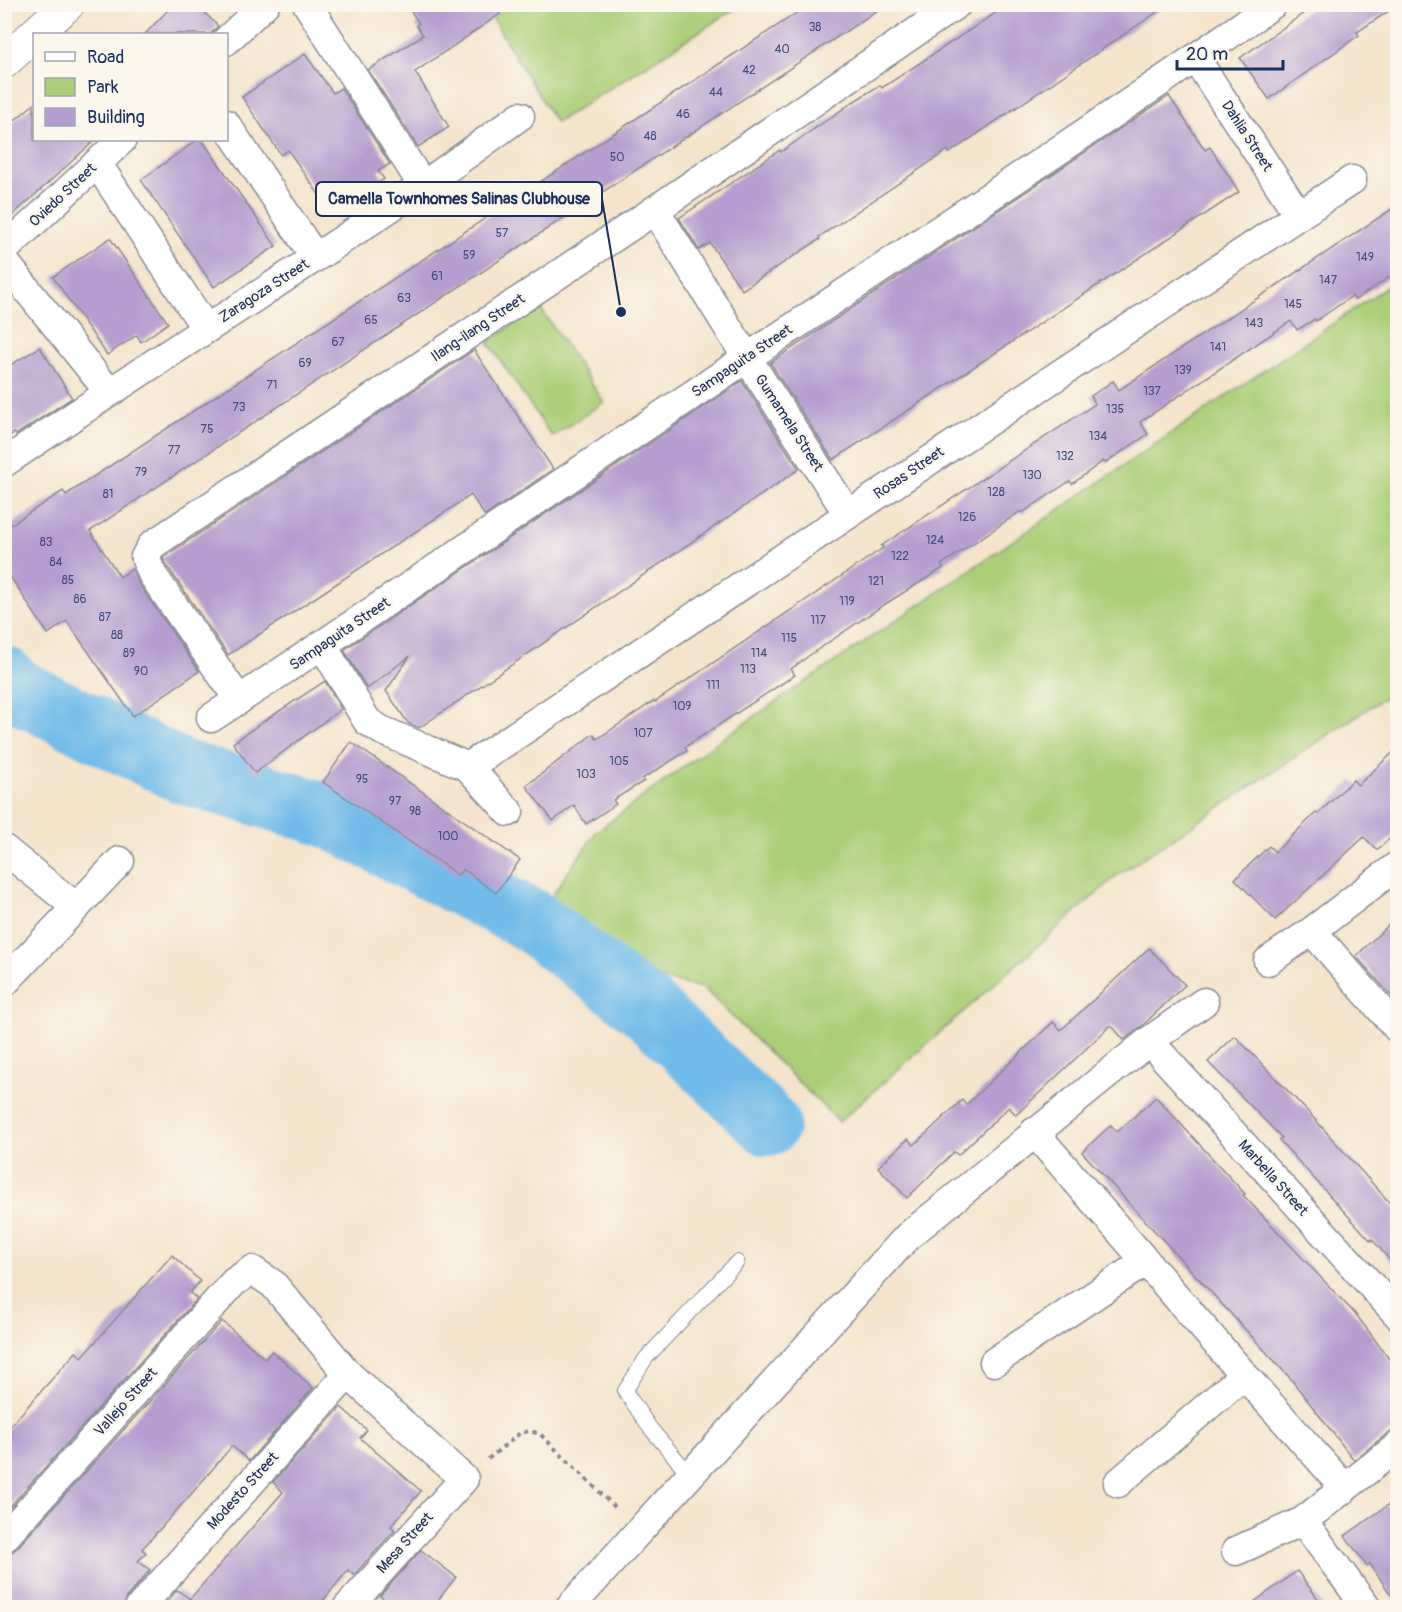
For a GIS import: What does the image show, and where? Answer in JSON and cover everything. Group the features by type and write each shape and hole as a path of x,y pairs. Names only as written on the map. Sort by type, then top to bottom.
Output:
{"street":[{"path":"34,33 68,4"},
{"path":"228,39 265,4"},
{"path":"307,4 423,186"},
{"name":"Ilang-ilang Street","path":"239,700 152,574 144,557 152,545 655,210 957,4"},
{"name":"Sampaguita Street","path":"211,718 323,646 1273,4"},
{"path":"18,47 33,34"},
{"name":"Dahlia Street","path":"1196,58 1298,214"},
{"name":"Zaragoza Street","path":"4,463 423,186 520,116"},
{"path":"228,127 315,257"},
{"name":"Oviedo Street","path":"4,250 121,141"},
{"path":"97,163 206,329"},
{"name":"Rosas Street","path":"468,767 1352,180"},
{"name":"Gumamela Street","path":"655,210 848,514"},
{"path":"4,261 109,392"},
{"path":"323,646 367,721 381,730 468,767 509,812"},
{"path":"4,849 76,907"},
{"path":"4,983 120,861"},
{"path":"1268,961 1312,931 1398,865"},
{"path":"1312,931 1398,1029"},
{"path":"569,1608 908,1236 1149,1041 1204,1002"},
{"name":"Marbella Street","path":"1149,1041 1398,1315"},
{"path":"1034,1132 1345,1488"},
{"path":"994,1362 1146,1262"},
{"name":"Vallejo Street","path":"4,1538 234,1282 252,1270 273,1284 348,1374"},
{"path":"348,1374 464,1479"},
{"name":"Modesto Street","path":"139,1608 348,1374"},
{"path":"1118,1484 1244,1375"},
{"path":"1236,1551 1303,1521 1398,1446"},
{"name":"Mesa Street","path":"347,1608 464,1479"},
{"path":"1303,1521 1367,1608"}],"lane":[{"path":"690,1475 650,1428 625,1391 646,1358 737,1262"}],"path":[{"path":"464,1479 510,1440 520,1433 530,1431 540,1434 639,1531"}],"green space":[{"path":"484,5 741,5 556,123"},
{"path":"1397,280 1397,689 1115,877 839,1122 703,988 618,970 578,991 483,909 501,896 543,909 596,832 714,744"},
{"path":"539,306 604,402 552,437 488,342"}],"building":[{"path":"174,4 196,4 218,26 212,33 146,33"},
{"path":"406,4 465,4 466,6 494,4 500,14 415,72 449,127 418,147 368,70 423,35 416,25 419,23"},
{"path":"810,4 887,4 90,531 120,577 132,569 138,583 199,671 133,716 67,621 48,634 4,567 4,529 63,491 66,495"},
{"path":"1009,4 1169,4 742,290 710,243 699,250 679,218 853,102 880,85 882,88"},
{"path":"1317,4 1398,5 1357,32 1359,35 1269,99 1240,58"},
{"path":"305,54 333,93 341,88 390,164 378,171 384,179 357,197 354,192 329,209 288,150 281,155 242,97"},
{"path":"1169,96 1205,150 1210,147 1239,192 833,460 770,363"},
{"path":"33,105 33,141 94,141 4,223 4,129"},
{"path":"196,141 203,141 276,246 214,287 141,180"},
{"path":"1398,205 1398,271 1355,300 1352,296 1316,321 1315,319 1297,330 1291,321 1140,422 1148,434 1105,463 1103,461 1072,484 1070,481 1022,513 1021,511 941,565 943,568 810,655 791,669 795,675 685,747 687,751 642,779 644,781 613,800 616,804 586,824 574,805 553,821 526,786 593,734 597,739 655,702 883,548 881,546 1095,404 1091,396 1113,381 1119,390"},
{"path":"110,238 168,323 141,342 137,335 107,355 53,277"},
{"path":"40,347 72,398 16,435 14,433 4,439 4,369"},
{"path":"474,350 553,469 485,516 471,495 228,655 163,558"},
{"path":"742,381 799,469 419,728 408,723 386,691 410,656 367,689 344,650"},
{"path":"325,681 341,709 255,773 233,743"},
{"path":"351,742 520,860 496,893 463,869 458,875 323,782"},
{"path":"1398,748 1398,831 1377,850 1364,837 1275,920 1235,879 1269,846 1275,852 1353,780 1358,785"},
{"path":"1398,916 1398,1003 1356,956"},
{"path":"1149,948 1185,985 1143,1025 1124,1040 1111,1025 1016,1115 1009,1107 958,1155 954,1152 907,1198 878,1167 908,1139 914,1145 962,1100 966,1105 1053,1022 1061,1030"},
{"path":"1235,1036 1310,1114 1398,1212 1398,1270 1279,1140 1282,1138 1208,1062"},
{"path":"1156,1097 1245,1194 1243,1195 1358,1317 1398,1371 1398,1430 1388,1433 1354,1460 1290,1378 1082,1152 1111,1125 1117,1132"},
{"path":"172,1255 200,1281 190,1293 197,1299 4,1513 4,1433 76,1352 82,1357"},
{"path":"222,1321 265,1359 272,1351 313,1388 249,1461 232,1446 142,1549 146,1553 138,1561 150,1570 127,1597 123,1608 4,1608 4,1554 16,1549"},
{"path":"341,1407 367,1430 360,1438 421,1491 391,1526 395,1530 354,1575 348,1570 317,1608 162,1608 177,1590 190,1599 283,1492 273,1482"},
{"path":"1398,1498 1398,1605 1370,1564 1367,1566 1345,1536"},
{"path":"421,1550 456,1577 432,1608 394,1608 380,1596"},
{"path":"1297,1571 1325,1608 1246,1608"}],"waterway":[{"path":"4,678 20,692 181,771 327,815 532,921 649,1010 768,1124"}],"place":[{"name":"Camella Townhomes Salinas Clubhouse","path":"621,312"}]}
